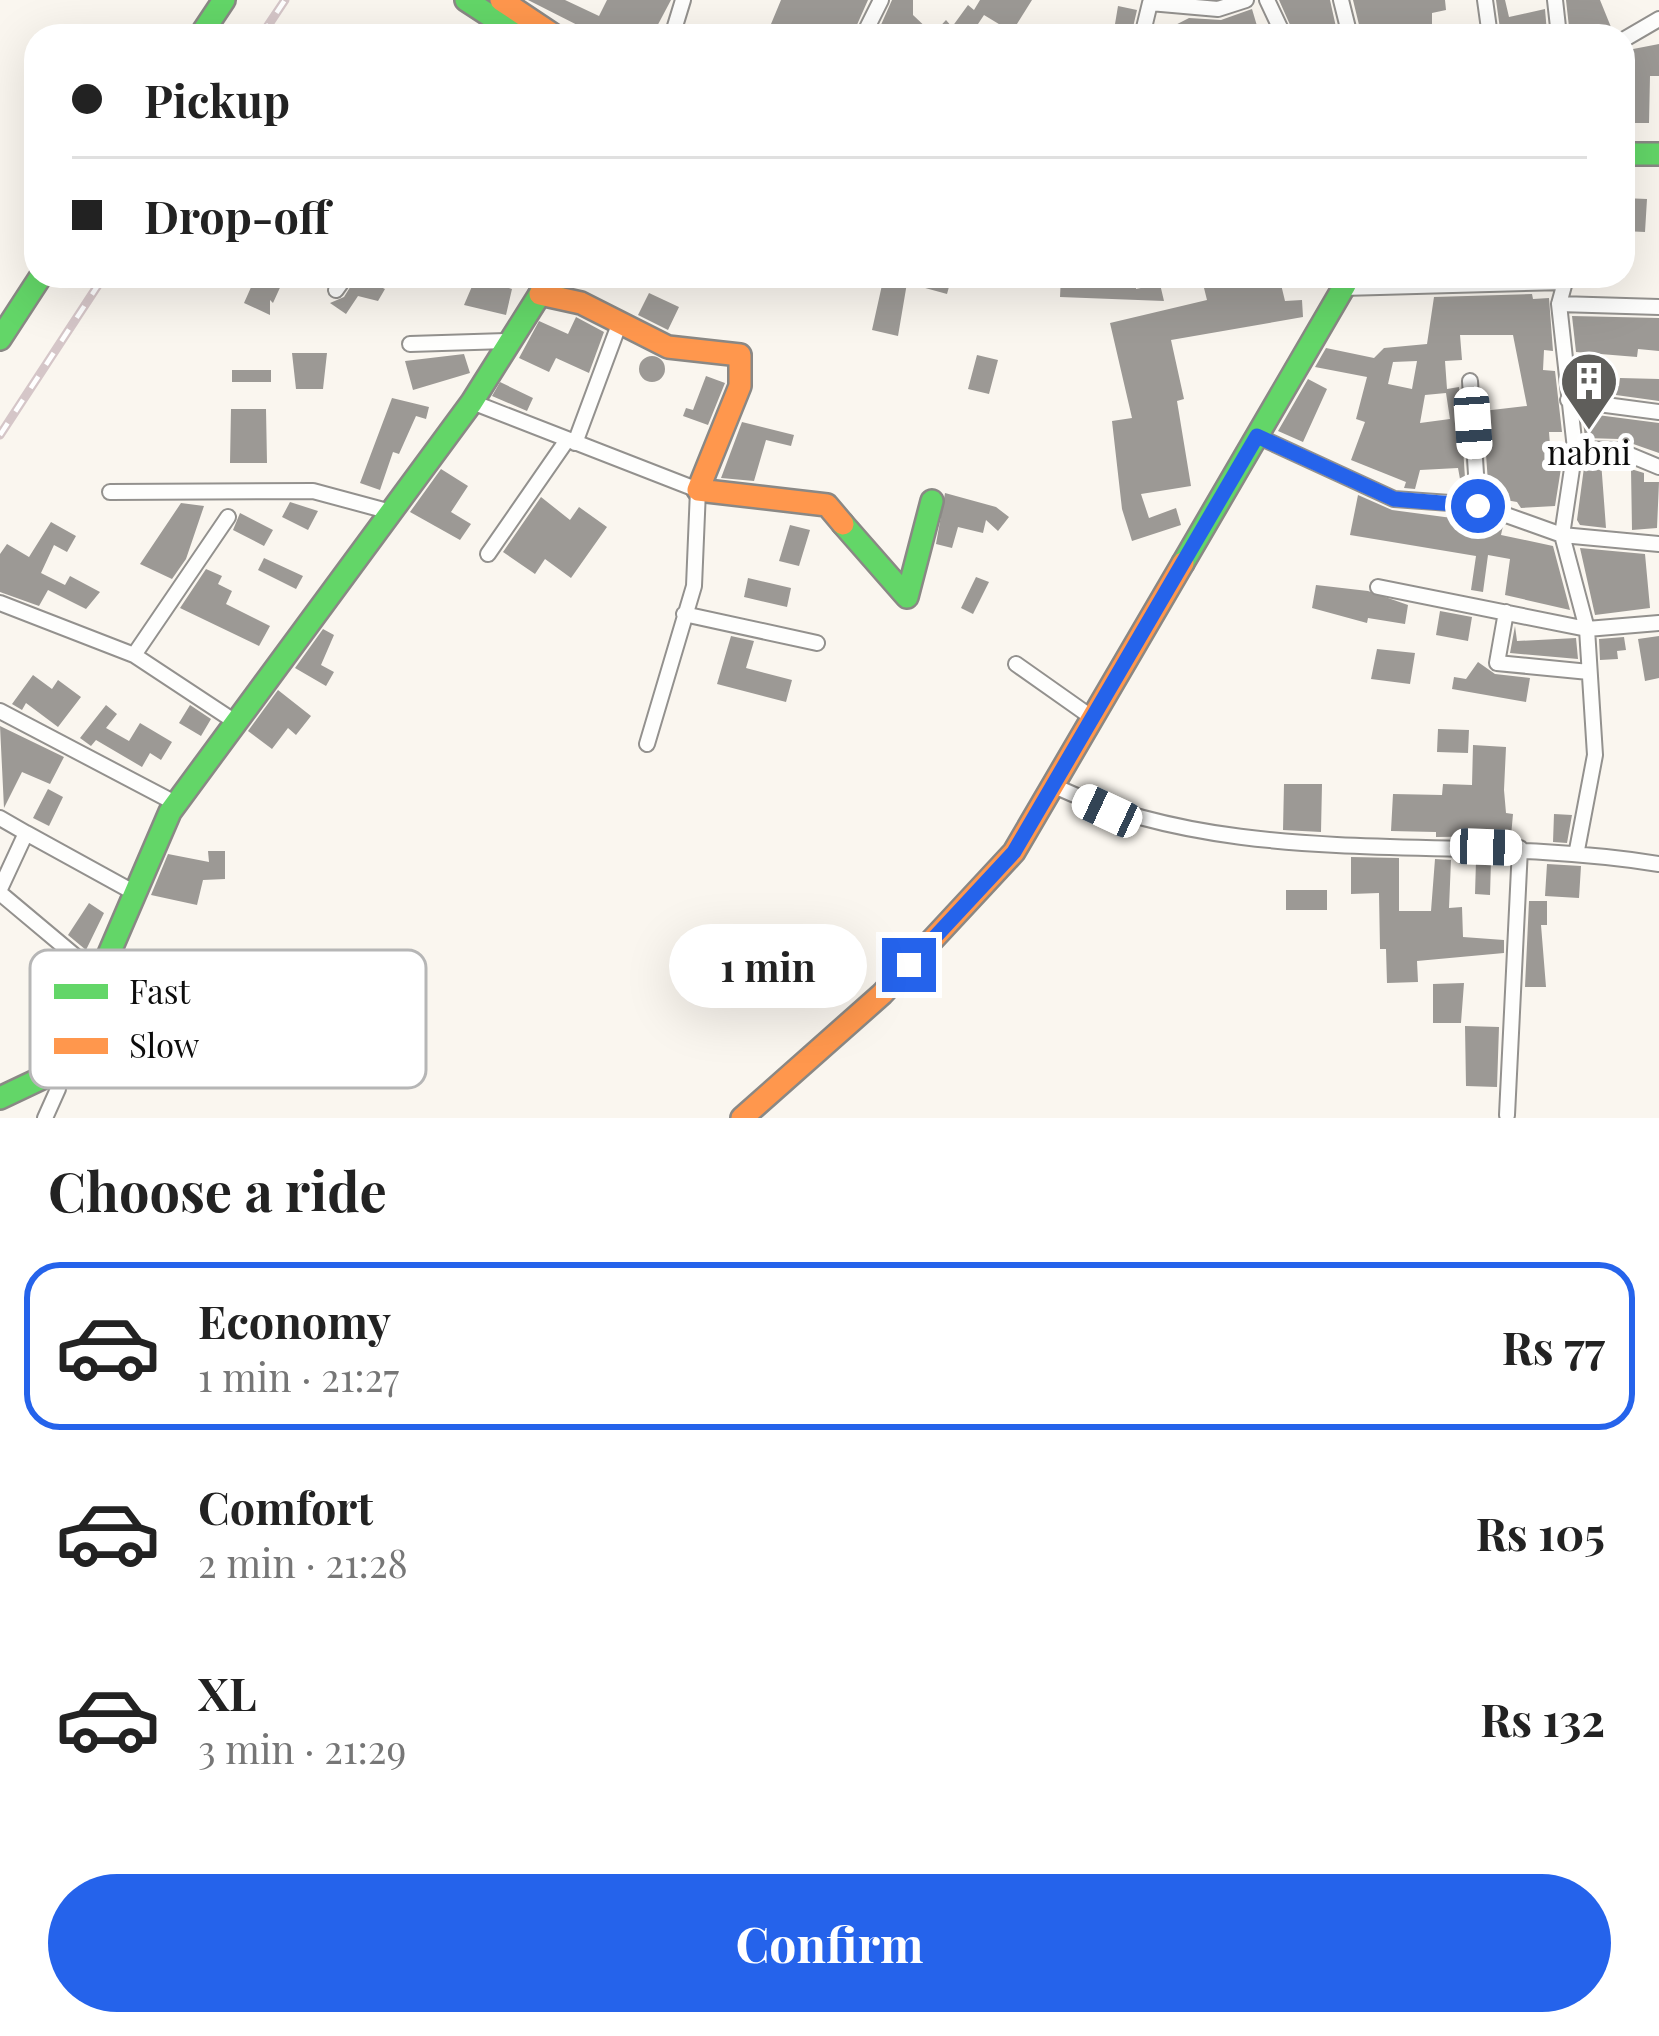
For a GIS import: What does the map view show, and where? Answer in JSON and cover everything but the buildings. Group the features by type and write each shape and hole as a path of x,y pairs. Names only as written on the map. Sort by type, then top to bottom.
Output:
{"main road":[{"path":"466,0 502,24"},
{"path":"501,0 537,24"},
{"path":"0,339 33,288"},
{"path":"110,950 176,804 472,402 506,341 548,288"},
{"path":"742,1118 882,994 1014,852 1341,288"},
{"path":"540,295 581,303 668,346 740,355 740,386 698,490 827,505 908,597 932,501"},
{"path":"0,1098 30,1084"}],"street":[{"path":"1145,24 1150,3 1218,9 1248,0 1269,3"},
{"path":"1564,288 1559,304 1576,449 1562,535 1587,629 1594,754 1577,850"},
{"path":"1559,304 1659,307"},
{"path":"488,554 571,442 620,322"},
{"path":"410,344 506,341"},
{"path":"1470,381 1478,506"},
{"path":"1568,400 1659,412"},
{"path":"472,402 698,490 694,586 646,744"},
{"path":"1257,436 1394,499 1478,506 1562,535 1659,544"},
{"path":"1576,449 1618,450 1659,467"},
{"path":"110,492 313,491 391,512"},
{"path":"134,655 228,517"},
{"path":"1378,587 1587,629 1659,623"},
{"path":"0,603 134,655 237,723"},
{"path":"1506,613 1497,663 1589,672"},
{"path":"684,614 817,643"},
{"path":"1016,664 1094,719"},
{"path":"0,711 176,804"},
{"path":"1054,786 1107,811 1225,839 1577,850 1659,864"},
{"path":"0,818 135,893"},
{"path":"26,832 0,891 69,950"},
{"path":"1507,1115 1520,848"},
{"path":"45,1118 58,1088"}],"railway":[{"path":"269,24 285,0"},
{"path":"0,435 96,288"}],"traffic: fast":[{"path":"208,24 224,0"},
{"path":"466,0 503,24"},
{"path":"1635,154 1659,154"},
{"path":"0,339 33,288"},
{"path":"111,950 170,812 472,402 548,288"},
{"path":"1183,563 1343,288"},
{"path":"843,524 907,597 932,501"},
{"path":"0,1098 30,1084"}],"traffic: slow":[{"path":"501,0 537,24"},
{"path":"540,294 581,303 668,347 740,355 740,386 698,490 827,505 843,524"},
{"path":"742,1118 882,994 1014,852 1183,563"}],"place":[{"name":"nabni","path":"1589,432"}],"route":[{"path":"909,965 1014,852 1257,436 1394,499 1478,506"}]}
